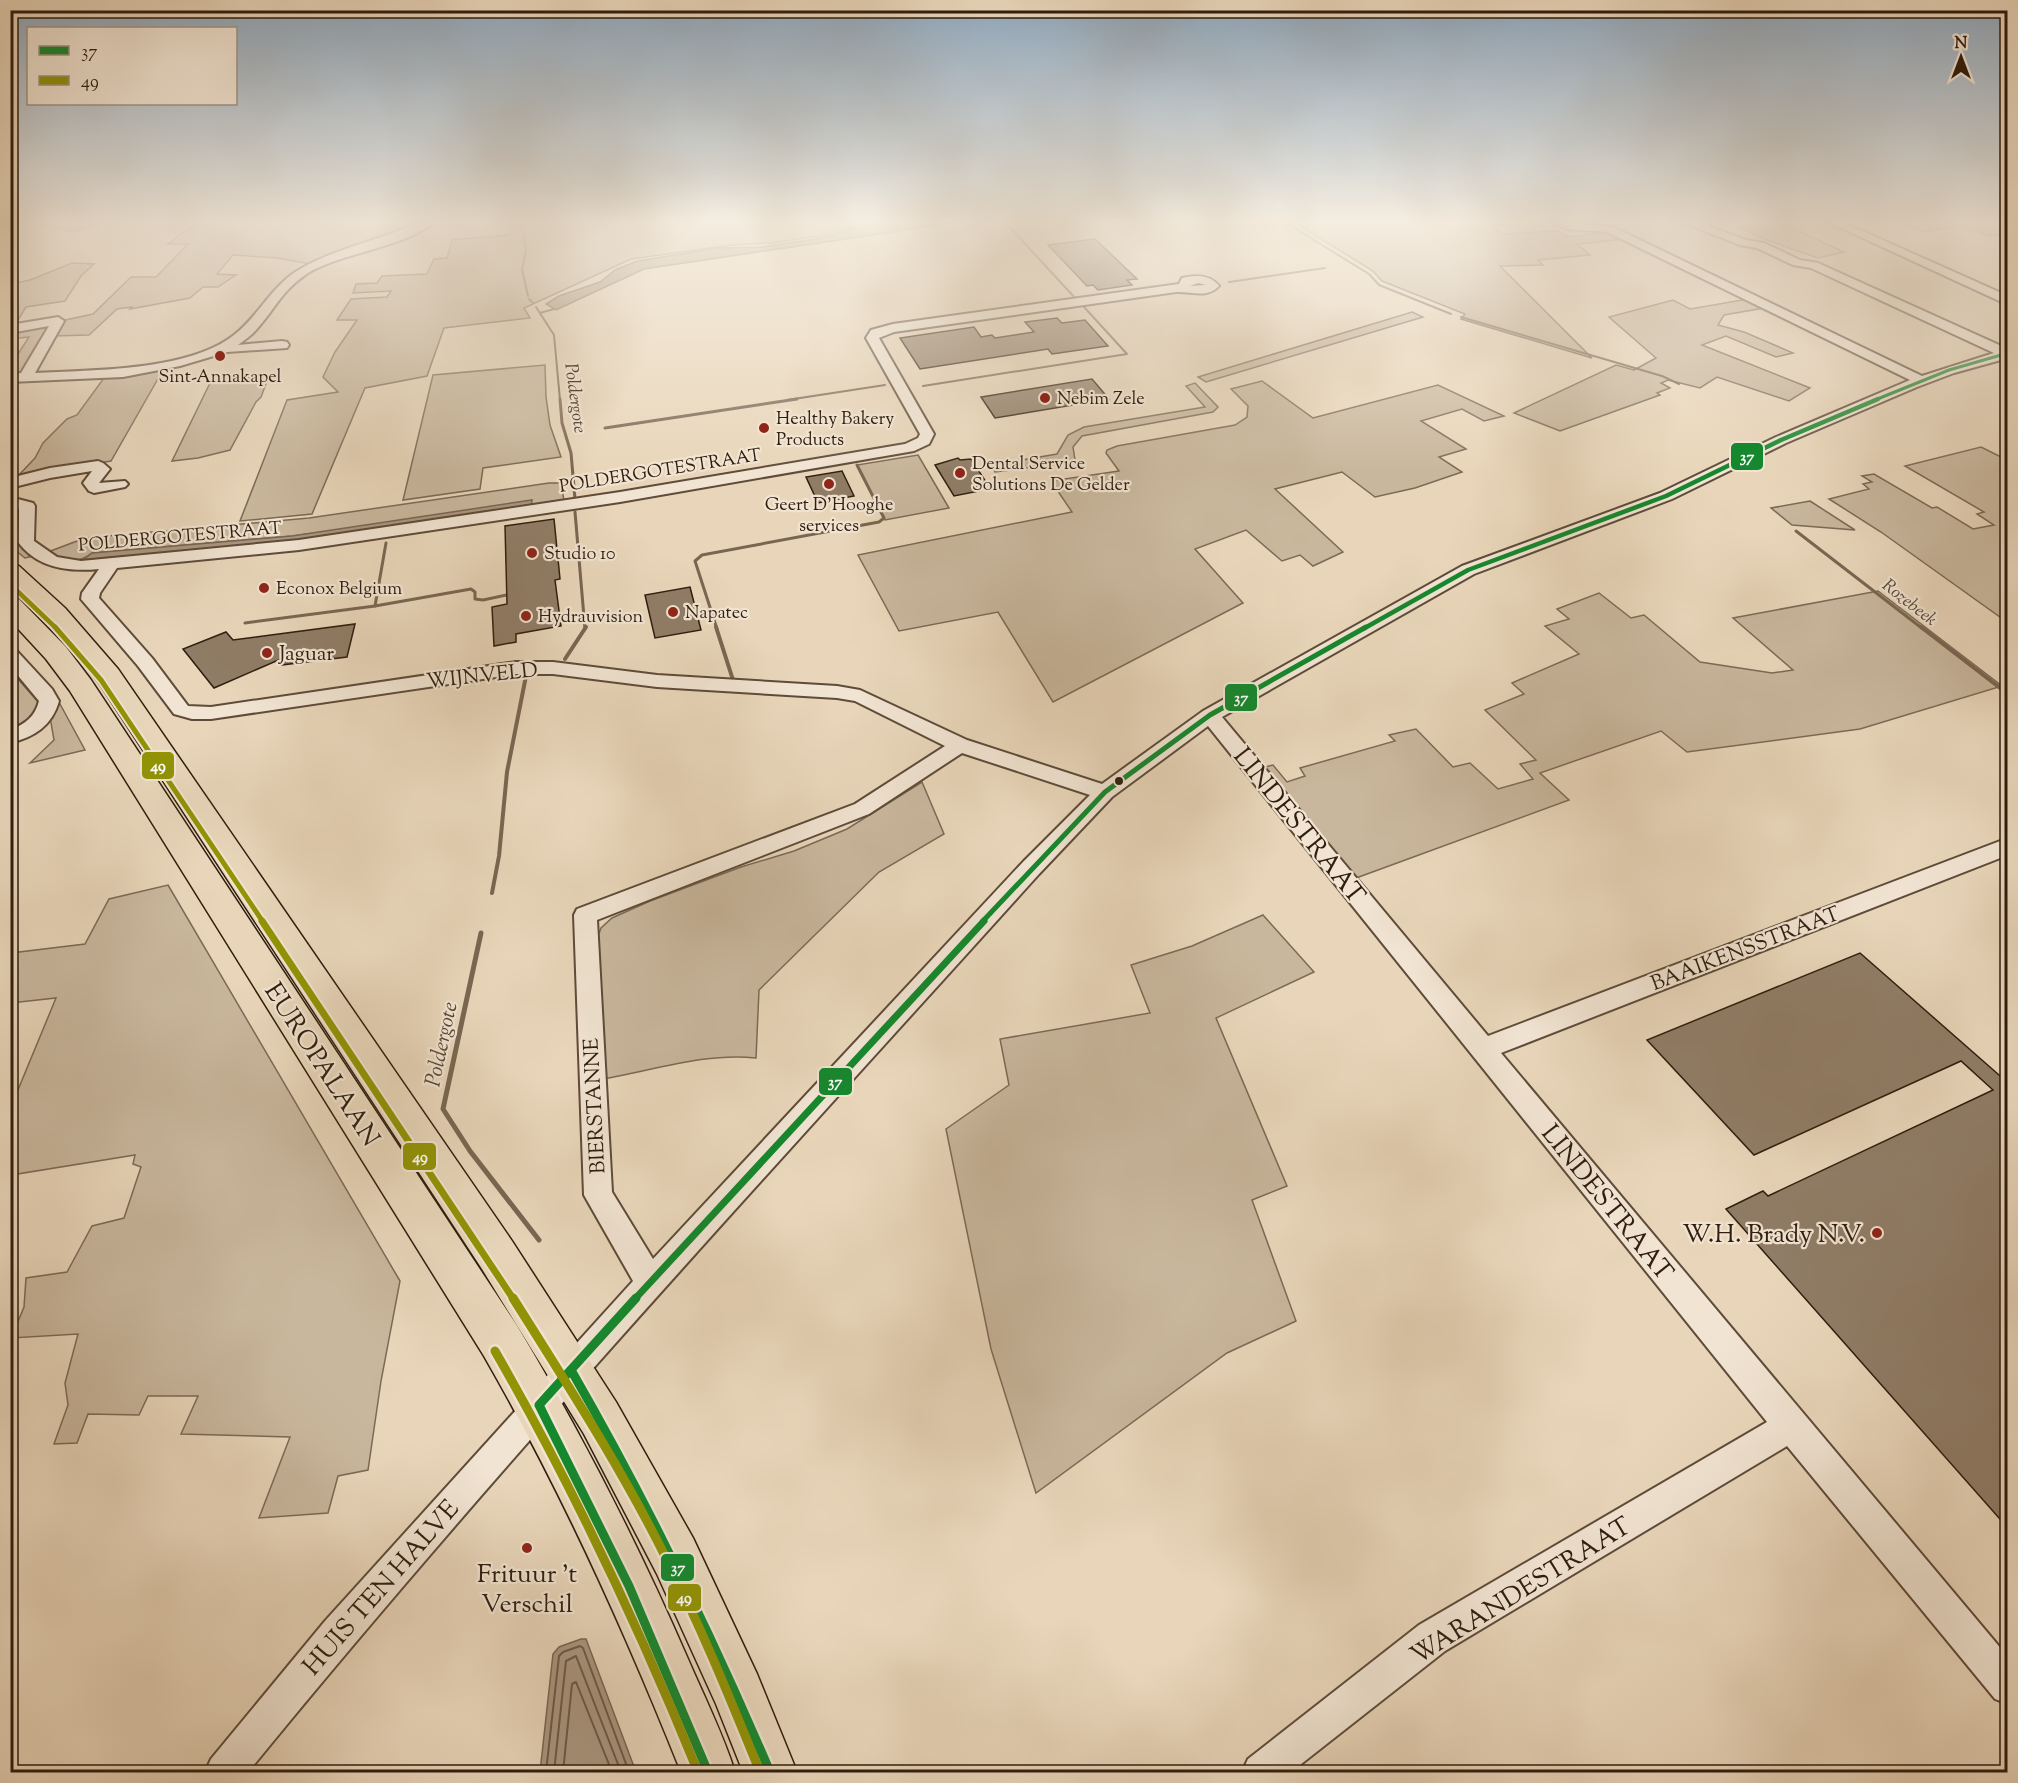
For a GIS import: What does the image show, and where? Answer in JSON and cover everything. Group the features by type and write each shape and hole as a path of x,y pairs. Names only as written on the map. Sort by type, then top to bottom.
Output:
{"highway":[{"name":"EUROPALAAN","path":"10,572 56,614 108,675 497,1255 570,1370 612,1439 675,1556 738,1693 771,1773"},
{"name":"EUROPALAAN","path":"10,604 56,653 81,686 500,1340 539,1405 579,1479 637,1602 708,1773"}],"street":[{"path":"10,378 123,373 180,362 226,348 251,328 266,304"},
{"name":"POLDERGOTESTRAAT","path":"10,502 27,506 26,542 48,561 66,565 111,563 299,545 620,497 909,448 924,441 927,434 872,338 876,333 893,328 1062,304"},
{"path":"1764,304 1922,381"},
{"path":"1900,304 2007,353"},
{"path":"10,329 58,321 26,376"},
{"path":"226,348 282,345"},
{"name":"HUIS TEN HALVE","path":"224,1773 338,1634 570,1370 1031,868 1105,792 1210,715 1390,610 1468,570 1666,496 1781,440 1949,370 2007,353"},
{"path":"10,483 98,466 102,469 91,483 94,488 120,483"},
{"name":"WIJNVELD","path":"111,563 91,592 90,600 145,662 181,710 192,713 211,713 516,668 553,668 667,682 837,692 860,696 960,746 1105,792"},
{"path":"10,654 45,693 49,701 44,717 25,732 10,736"},
{"name":"LINDESTRAAT","path":"1210,715 1791,1426 2007,1686"},
{"name":"BIERSTANNE","path":"651,1283 598,1195 585,915 862,809 960,746"},
{"name":"BAAIKENSSTRAAT","path":"1483,1049 2007,846"},
{"name":"WARANDESTRAAT","path":"1261,1773 1432,1638 1791,1426"}],"shaded area":[{"path":"11,304 44,304 26,307 16,323 11,324"},
{"path":"103,304 156,304 117,309 89,335 53,336 61,321 93,314"},
{"path":"348,304 532,304 524,308 530,318 444,328 427,376 365,388 312,514 240,521 287,400 338,392 323,377 335,352 357,320 337,320"},
{"path":"1440,304 1538,304 1592,358 1461,319 1465,314"},
{"path":"1657,304 1681,304 1690,309 1718,304 1757,304 1764,308 1724,315 1718,325 1744,332 1793,353 1776,357 1726,336 1702,345 1810,388 1789,401 1717,377 1700,388 1668,380 1661,383 1670,388 1657,393 1660,395 1560,431 1514,413 1616,365 1634,370 1656,358 1609,317"},
{"path":"1412,312 1423,317 1206,382 1198,377"},
{"path":"52,324 25,373 11,374 11,365 29,337 11,339 11,330"},
{"path":"545,365 550,425 561,457 483,468 480,489 403,500 433,375"},
{"path":"163,370 111,461 19,475 35,458 43,443 67,419 77,415 104,378"},
{"path":"269,376 261,397 230,450 198,458 172,461 211,381"},
{"path":"1262,381 1313,418 1438,385 1504,416 1484,421 1462,409 1421,421 1466,449 1439,457 1462,472 1415,488 1375,497 1342,472 1275,489 1343,552 1313,566 1300,555 1282,561 1246,530 1195,549 1243,603 1053,702 998,612 899,631 858,555 1072,512 1051,481 1119,471 1106,453 1107,450 1117,446 1235,425 1247,417 1248,406 1231,389"},
{"path":"1195,383 1218,407 1213,412 1082,436 1073,447 1075,460 1065,463 995,472 992,465 1057,454 1068,435 1084,427 1205,407 1186,386"},
{"path":"1981,447 2007,460 2007,622 1881,532 1829,499 1869,489 1863,484 1872,482 1862,476 1874,474 1973,529 1994,525 1977,514 1984,512 1905,466"},
{"path":"918,455 949,508 885,520 857,465"},
{"path":"561,483 564,501 292,536 92,553 75,560 59,558 48,552 85,538 309,518"},
{"path":"1810,501 1855,530 1792,525 1771,508"},
{"path":"11,508 18,513 18,542 33,556 25,558 11,547"},
{"path":"1878,591 2002,686 1860,729 1687,752 1661,731 1540,773 1569,800 1356,878 1265,767 1273,765 1287,782 1305,776 1300,768 1395,741 1389,735 1416,729 1453,767 1470,763 1498,789 1533,779 1520,764 1536,760 1485,710 1524,694 1512,683 1579,654 1545,626 1569,619 1557,609 1599,593 1631,618 1644,615 1700,662 1772,673 1793,670 1733,618"},
{"path":"10,670 40,704 40,710 22,728 11,729"},
{"path":"60,704 85,750 30,763 54,740 50,717"},
{"path":"922,782 944,834 879,872 759,990 756,1058 696,1060 597,1080 592,953 601,928 612,918 650,901 741,867 794,851 847,829"},
{"path":"168,885 400,1281 381,1381 368,1470 338,1476 328,1513 259,1518 290,1437 181,1434 198,1396 148,1396 139,1415 88,1414 77,1443 54,1444 68,1405 65,1383 78,1334 11,1338 24,1307 26,1278 67,1272 92,1226 124,1218 141,1167 133,1164 135,1155 11,1175 11,1098 15,1097 56,998 11,1003 11,953 85,944 109,899"},
{"path":"1263,915 1314,972 1216,1018 1287,1186 1252,1200 1296,1321 1227,1353 1036,1493 991,1349 946,1129 1009,1085 1000,1039 1150,1013 1131,965 1192,946"}],"water":[{"path":"546,304 568,304 556,310"},
{"path":"532,500 531,507 297,540 83,560 92,553 292,536"},
{"path":"586,1639 636,1772 540,1772 553,1654 559,1647"}],"building":[{"path":"1057,318 1062,323 1085,320 1108,346 1052,354 1048,349 920,369 900,338 974,327 981,337 992,335 995,338 1034,332 1025,322"},
{"name":"Nebim Zele","path":"1092,379 1109,399 995,418 981,397"},
{"name":"Dental Service Solutions De Gelder","path":"958,458 960,460 971,459 986,482 975,484 979,491 954,496 935,465"},
{"name":"Geert D'Hooghe services","path":"842,471 854,496 818,503 806,477"},
{"path":"554,519 560,579 555,580 561,626 516,634 516,642 494,646 492,607 507,604 505,526"},
{"name":"Napatec","path":"690,587 701,630 655,638 645,595"},
{"name":"Jaguar","path":"355,624 347,657 281,665 283,658 214,688 183,649 226,632 233,640"},
{"name":"W.H. Brady N.V.","path":"1860,953 2007,1082 2007,1527 1726,1209 1763,1191 1768,1196 1993,1090 1961,1061 1754,1155 1647,1040"}],"waterway":[{"name":"Rozebeek","path":"1427,304 1451,314"},
{"name":"Poldergote","path":"536,307 554,335 560,400"},
{"path":"923,386 1127,354 1084,307"},
{"path":"540,313 554,309"},
{"name":"Rozebeek","path":"1461,317 1662,376 1679,384"},
{"path":"787,400 885,385"},
{"name":"Poldergote","path":"560,399 562,423 571,453 575,499"},
{"path":"605,428 797,399"},
{"path":"717,629 695,561 702,555 879,522 884,518 857,465"},
{"name":"Poldergote","path":"575,512 585,629"},
{"name":"Rozebeek","path":"1796,531 1923,629"},
{"path":"375,606 386,543"},
{"path":"375,606 471,589 475,592 475,599 483,600 511,594"},
{"path":"245,623 375,606"},
{"path":"716,627 733,680"},
{"name":"Rozebeek","path":"1921,627 2008,694"},
{"name":"Poldergote","path":"565,659 585,629"},
{"name":"Poldergote","path":"492,893 499,856 507,772 526,676"},
{"name":"Poldergote","path":"481,933 443,1109 470,1151 539,1240"}],"transit line":[{"name":"37","path":"708,1772 629,1586 539,1405 612,1324 1072,825 1105,792 1210,715 1468,570 1666,496 1781,440 1912,384 1949,370 2008,353"},
{"name":"49","path":"10,584 49,620 101,680 489,1260 592,1423 667,1560 730,1697 760,1772"},
{"name":"49","path":"495,1351 552,1453 605,1558 698,1772"},
{"name":"37","path":"571,1370 653,1517 678,1567 770,1772"}],"place":[{"name":"Sint-Annakapel","path":"220,356"},
{"name":"Nebim Zele","path":"1045,398"},
{"name":"Healthy Bakery Products","path":"764,428"},
{"name":"Dental Service Solutions De Gelder","path":"960,473"},
{"name":"Geert D'Hooghe services","path":"829,484"},
{"name":"Studio 10","path":"532,553"},
{"name":"Econox Belgium","path":"264,588"},
{"name":"Napatec","path":"673,612"},
{"name":"Hydrauvision","path":"526,616"},
{"name":"Jaguar","path":"267,653"},
{"name":"W.H. Brady N.V.","path":"1877,1233"},
{"name":"Frituur 't Verschil","path":"527,1548"}]}
